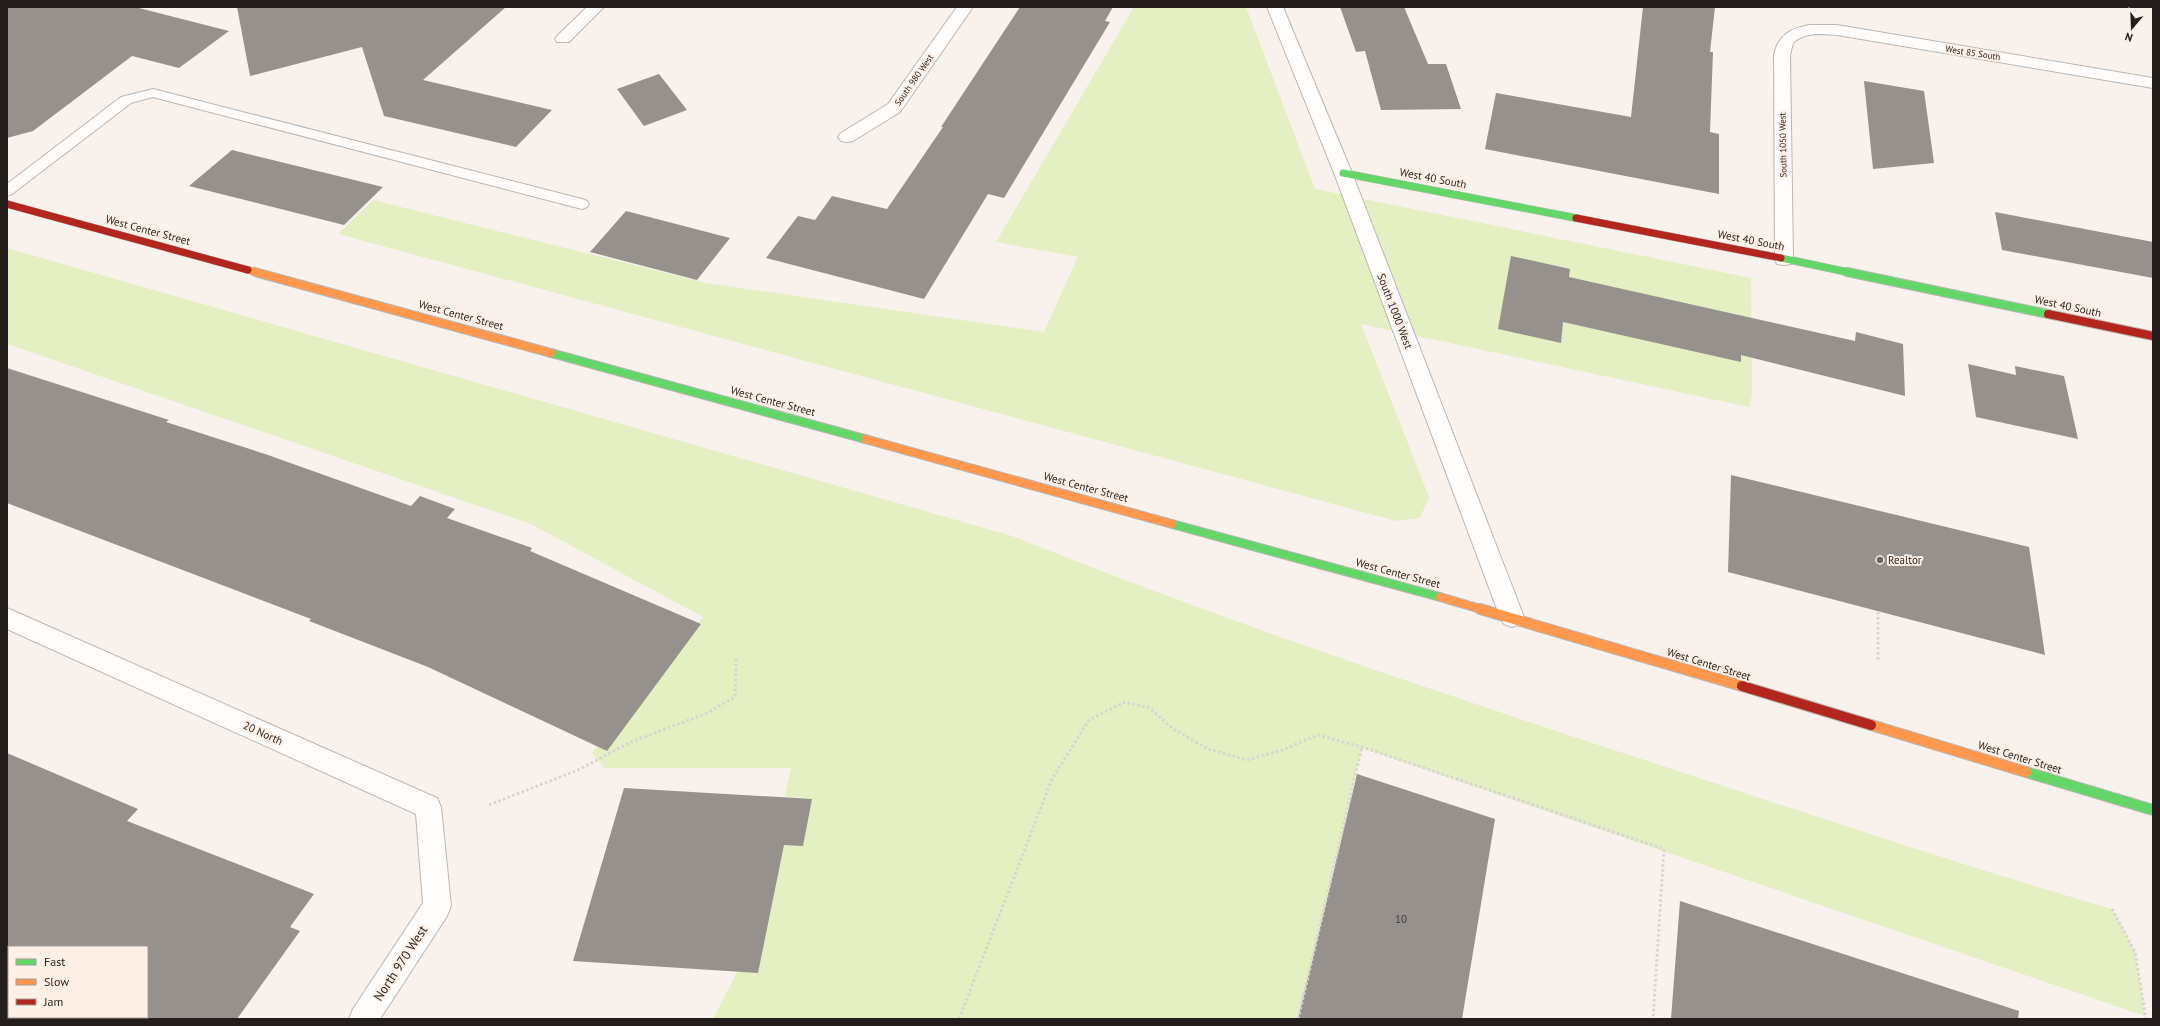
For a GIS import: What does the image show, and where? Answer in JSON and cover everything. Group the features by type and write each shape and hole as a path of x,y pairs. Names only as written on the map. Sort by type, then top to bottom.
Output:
{"main road":[{"name":"West 40 South","path":"1343,173 1784,259 2153,336"},
{"name":"West Center Street","path":"7,204 1512,617 2153,810"}],"street":[{"path":"563,39 596,7"},
{"name":"South 980 West","path":"847,137 894,108 965,7"},
{"name":"South 1000 West","path":"1276,7 1343,173 1512,617"},
{"name":"West 85 South","path":"1793,35 1805,30 1838,30 2153,83"},
{"name":"South 1050 West","path":"1784,259 1782,55 1786,41 1793,35"},
{"name":"20 North","path":"7,618 428,807 436,906"},
{"name":"North 970 West","path":"363,1019 436,906"}],"lane":[{"path":"7,191 126,100 153,93 582,204"}],"path":[{"path":"1878,612 1878,661"},
{"path":"489,805 578,770 631,742 707,713 735,697 736,656"},
{"path":"959,1019 1052,779 1089,720 1125,702 1150,708 1173,728 1208,749 1247,760 1282,750 1318,735 1362,748 1664,849 1653,1019"},
{"path":"1298,1019 1358,774 1362,748"},
{"path":"2112,909 2135,952 2146,1019"}],"green space":[{"path":"1134,7 1246,7 1315,189 1751,278 1752,394 1749,407 1361,324 1429,497 1420,518 1396,521 338,234 373,200 706,283 1044,332 1078,257 996,242"},
{"path":"7,248 1012,536 1163,595 1392,676 1866,833 2112,909 2135,952 2145,1016 1362,748 1298,1019 713,1019 754,939 791,768 604,768 592,753 703,617 531,524 7,344"}],"building":[{"path":"7,7 135,7 229,31 179,68 132,56 33,131 7,138"},
{"path":"237,7 506,7 423,80 552,110 516,147 384,116 362,47 250,76"},
{"path":"1020,7 1113,7 1105,21 1110,22 1004,198 988,194 924,299 766,258 798,216 815,220 832,196 887,209 943,127 941,127"},
{"path":"1340,7 1404,7 1428,64 1446,64 1461,109 1381,110 1365,51 1356,52"},
{"path":"1643,7 1715,7 1710,52 1713,52 1710,132 1719,134 1719,194 1485,149 1496,93 1631,117"},
{"path":"659,74 687,110 644,126 617,89"},
{"path":"1864,81 1924,91 1934,163 1873,169"},
{"path":"232,150 383,187 344,225 189,186"},
{"path":"626,211 730,238 697,280 590,252"},
{"path":"1995,212 2153,242 2153,278 2002,250"},
{"path":"1511,256 1570,269 1569,277 1855,341 1856,332 1903,344 1905,396 1741,355 1741,362 1563,322 1561,343 1498,329"},
{"path":"1968,364 2016,375 2015,366 2064,376 2078,439 1976,417"},
{"path":"7,368 169,420 166,422 268,455 411,506 420,496 455,509 447,518 532,548 530,551 701,624 607,751 428,667 309,621 311,619 7,503"},
{"name":"Realtor","path":"1731,475 2029,547 2045,655 1728,572"},
{"path":"7,753 138,809 127,821 314,894 290,927 300,931 237,1019 147,1019 148,946 7,947"},
{"path":"1357,774 1495,819 1462,1019 1298,1019"},
{"path":"624,788 812,799 803,846 784,845 758,973 573,961"},
{"path":"1680,901 2019,1011 2018,1019 1671,1019"}],"traffic: fast":[{"path":"1343,173 1576,218"},
{"path":"1781,258 2048,314"},
{"path":"551,353 865,439"},
{"path":"1172,524 1440,597"},
{"path":"2026,772 2153,810"}],"traffic: slow":[{"path":"248,270 551,353"},
{"path":"865,439 1172,524"},
{"path":"1440,597 1742,686"},
{"path":"1871,725 2026,772"}],"traffic: jam":[{"path":"7,204 248,270"},
{"path":"1576,218 1781,258"},
{"path":"2048,314 2153,336"},
{"path":"1742,686 1871,725"}],"place":[{"name":"Realtor","path":"1880,560"}]}
